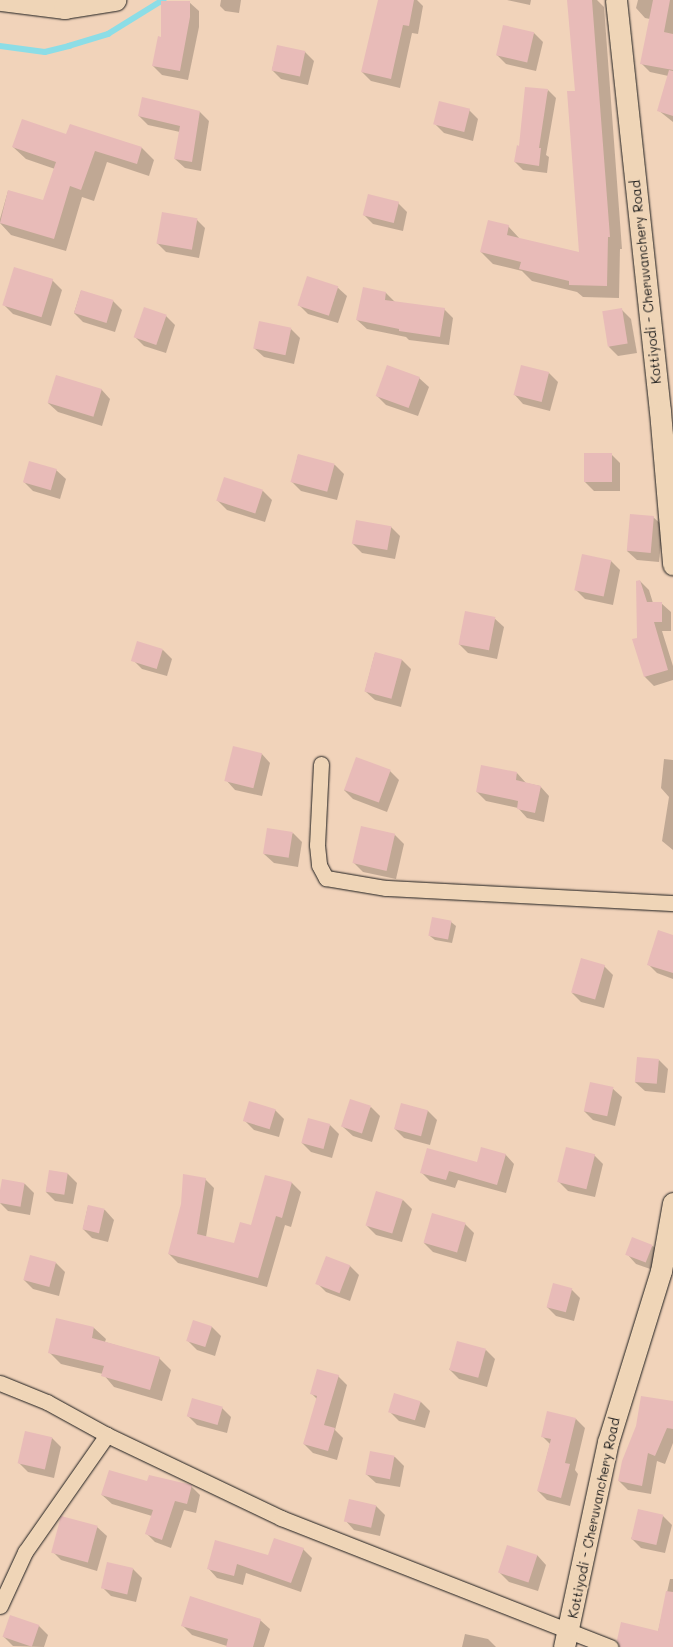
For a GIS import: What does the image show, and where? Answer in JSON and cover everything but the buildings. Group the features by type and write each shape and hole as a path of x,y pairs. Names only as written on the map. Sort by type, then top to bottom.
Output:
{"main road":[{"path":"2,0 65,8 115,0"},
{"name":"Kottiyodi - Cheruvanchery Road","path":"616,0 659,403 673,564"},
{"name":"Kottiyodi - Cheruvanchery Road","path":"566,1638 608,1442 667,1273 673,1203"}],"street":[{"path":"320,764 316,845 319,865 326,878 386,888 673,904"},
{"path":"0,1383 47,1402 107,1435 281,1518 566,1638 612,1647"},
{"path":"0,1606 25,1552 107,1435"}],"waterway":[{"path":"0,46 45,52 69,46 108,34 163,0"}]}
